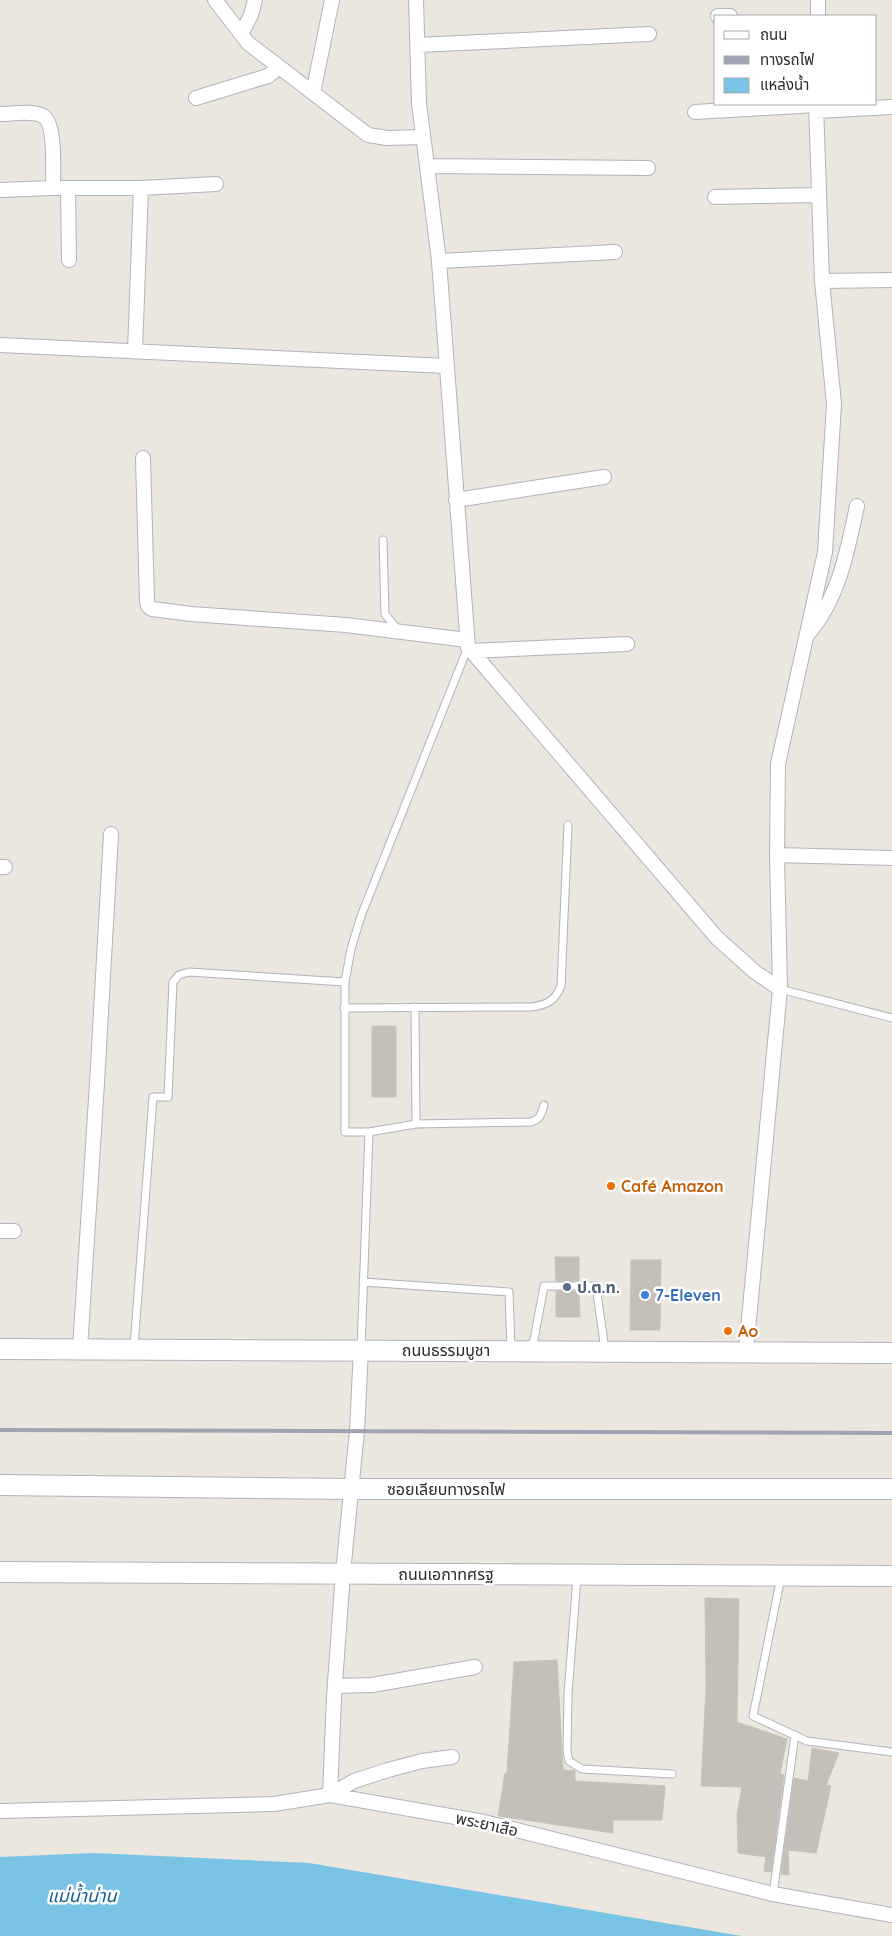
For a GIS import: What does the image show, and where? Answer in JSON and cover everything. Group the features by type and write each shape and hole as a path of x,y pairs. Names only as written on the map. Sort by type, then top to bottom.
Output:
{"main road":[{"name":"ถนนธรรมบูชา","path":"0,1349 605,1350 892,1353"},
{"name":"ซอยเลียบทางรถไฟ","path":"0,1485 352,1489 892,1489"},
{"name":"ถนนเอกาทศรฐ","path":"0,1572 892,1576"}],"street":[{"path":"215,0 248,43 368,134 387,138 423,137"},
{"path":"241,34 251,15 255,0"},
{"path":"313,93 332,0"},
{"path":"416,0 419,104 439,261 456,500 469,646 718,938 755,972 780,989"},
{"path":"818,0 818,15"},
{"path":"418,45 649,34"},
{"path":"196,98 268,76 279,67"},
{"path":"695,112 816,107 892,108"},
{"path":"746,1351 780,989 777,855 778,764 825,552 834,404 822,281 816,107"},
{"path":"0,114 43,116 50,122 53,188"},
{"path":"428,166 648,168"},
{"path":"0,190 141,188 216,184"},
{"path":"68,188 69,260"},
{"path":"135,351 141,188"},
{"path":"715,197 819,195"},
{"path":"439,261 615,252"},
{"path":"822,281 892,280"},
{"path":"0,345 447,366"},
{"path":"143,458 148,606 152,609 191,614 346,625 399,631 469,646 627,644"},
{"path":"456,500 604,477"},
{"path":"806,635 819,621 832,596 847,553 857,506"},
{"path":"80,1349 111,834"},
{"path":"777,855 892,858"},
{"path":"330,1794 335,1686 343,1573 352,1489 360,1349"},
{"path":"335,1686 372,1685 475,1667"},
{"path":"0,1811 274,1804 330,1794 354,1781 388,1770 422,1761 452,1757"},
{"name":"พระยาเสือ","path":"330,1794 484,1822 773,1894 892,1915"}],"lane":[{"path":"383,540 385,614 399,631"},
{"path":"469,646 361,916 351,949 345,982 344,1008 345,1132 369,1132 416,1124 531,1122 541,1117 544,1105"},
{"path":"344,1008 531,1007 542,1006 553,1000 561,986 568,825"},
{"path":"134,1350 153,1097 168,1098 173,982 179,975 189,972 345,982"},
{"path":"780,989 892,1018"},
{"path":"415,1007 416,1124"},
{"path":"360,1349 369,1132"},
{"path":"362,1282 509,1292 511,1350"},
{"path":"532,1350 544,1286 596,1286 605,1350"},
{"path":"578,1574 568,1694 567,1752 569,1761 582,1769 672,1774"},
{"path":"781,1575 753,1716 807,1741 892,1752"},
{"path":"773,1894 795,1735"}],"water":[{"name":"แม่น้ำน่าน","path":"94,1853 309,1863 742,1936 0,1936 0,1857"}],"building":[{"path":"372,1026 396,1026 396,1097 372,1097"},
{"path":"555,1257 579,1257 579,1281 556,1281"},
{"name":"7-Eleven","path":"631,1260 661,1260 660,1330 630,1330"},
{"path":"556,1291 579,1291 580,1317 556,1317"},
{"path":"705,1598 739,1599 737,1722 787,1739 780,1774 784,1775 771,1872 764,1871 766,1857 738,1853 737,1814 742,1787 701,1786 706,1689"},
{"path":"557,1660 563,1770 575,1771 575,1781 665,1786 662,1820 613,1820 613,1833 498,1816 505,1773 507,1773 514,1662"},
{"path":"812,1748 839,1753 826,1785 831,1786 816,1853 788,1850 789,1875 781,1874 794,1778 808,1781"}],"railway":[{"path":"0,1430 892,1433"}],"place":[{"name":"Café Amazon","path":"611,1186"},
{"name":"ป.ต.ท.","path":"567,1287"},
{"name":"7-Eleven","path":"645,1295"},
{"name":"Ao","path":"728,1331"}]}
